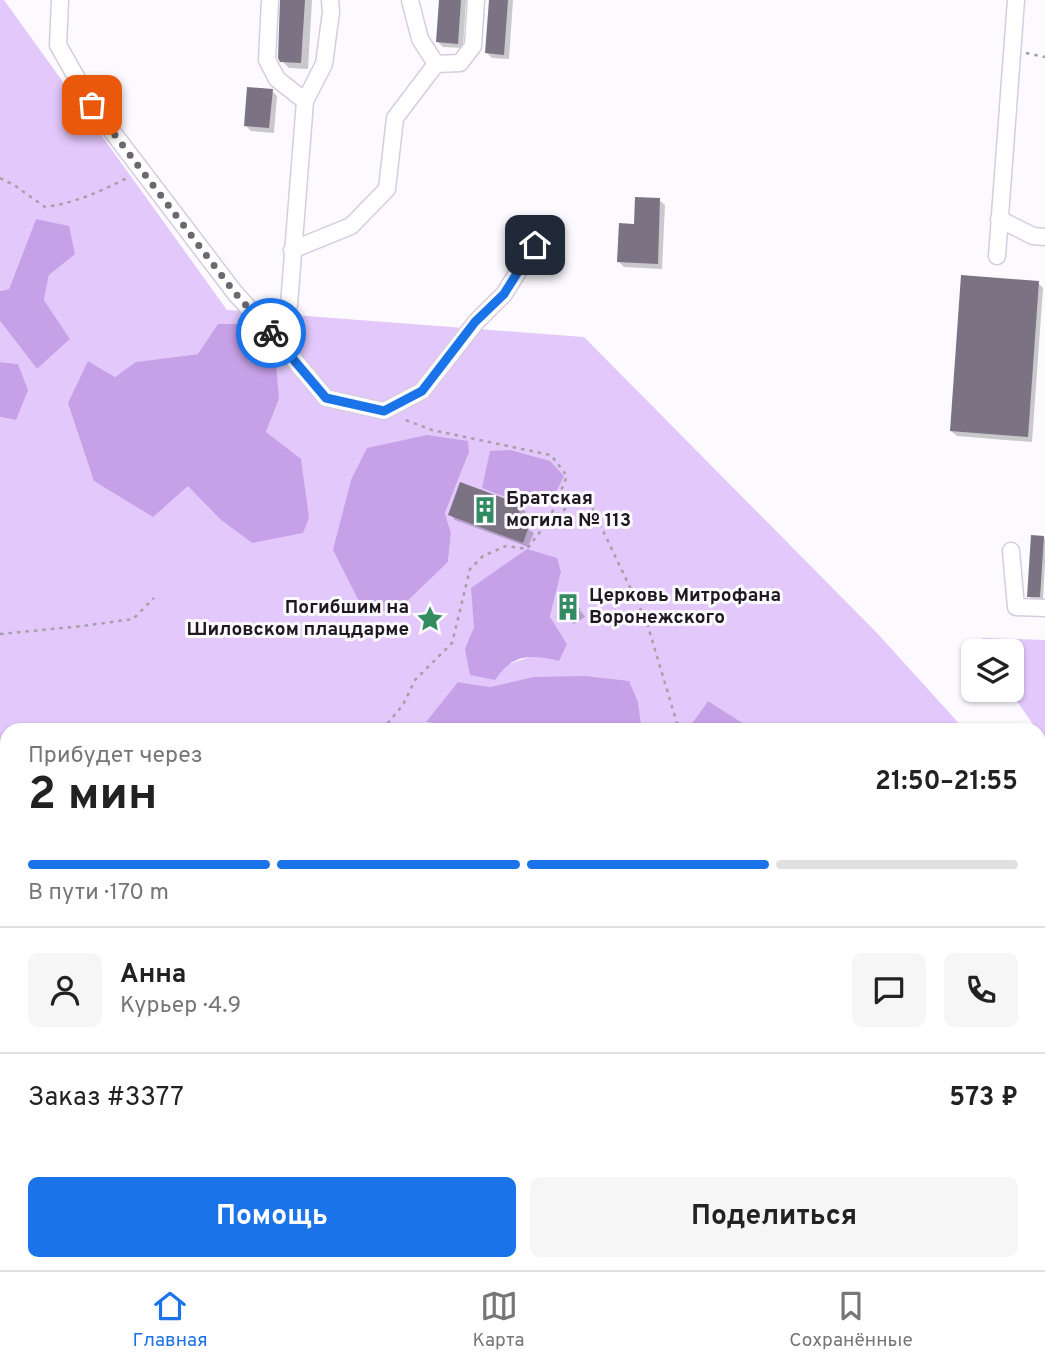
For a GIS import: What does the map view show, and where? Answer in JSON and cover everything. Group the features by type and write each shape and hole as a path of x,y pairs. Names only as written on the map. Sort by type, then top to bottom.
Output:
{"lane":[{"path":"60,0 58,45 92,105 235,293 326,398 384,411 422,391 475,322 504,294 535,245"},
{"path":"270,0 267,60 276,79 306,101"},
{"path":"275,337 289,305 306,101 324,64 331,6 346,0"},
{"path":"410,0 420,39 436,64"},
{"path":"436,64 460,63 473,46 476,0"},
{"path":"996,256 1016,0"},
{"path":"292,250 351,226 387,188 395,118 436,64"},
{"path":"999,219 1033,236 1045,237"},
{"path":"1011,551 1016,607 1045,608"}],"path":[{"path":"0,178 45,207 68,204 91,196 140,171"},
{"path":"384,411 432,430 551,455 567,476 549,520 527,549 506,547 483,556 470,569 452,643 415,680 403,705 388,723"},
{"path":"549,520 586,495 647,623 677,723"},
{"path":"0,635 133,618 154,598"}],"shaded area":[{"path":"0,0 4,0 227,310 584,337 877,633 959,723 743,723 708,701 692,723 641,723 638,702 533,677 490,687 458,682 472,723 0,723 0,417 16,420 18,364 0,362 0,321 37,369 70,339 44,300 49,275 36,219 9,289 0,291","holes":["198,354 279,399 266,432 252,543 185,481 88,361 115,377 137,362","469,452 445,513 451,533 448,562 393,615","561,572 550,618 567,644 504,666 466,649 474,627"]},
{"path":"36,219 69,226 75,254 49,275 44,300 70,339 37,369 0,321 0,291 9,289"},
{"path":"218,324 253,324 276,364 279,399 266,432 301,459 309,518 303,533 252,543 220,519 188,486 153,517 94,481 68,403 88,361 115,377 136,362 198,354"},
{"path":"0,362 18,364 28,390 16,420 0,417"},
{"path":"427,435 468,441 469,452 445,513 451,533 448,562 393,615 359,601 333,550 351,480 367,448"},
{"path":"510,450 550,461 564,476 550,504 521,503 482,488 490,451"},
{"path":"527,549 557,558 561,572 550,617 567,644 559,661 539,657 522,658 508,665 495,680 470,675 465,649 474,627 471,588"},
{"path":"1024,639 1045,640 1045,723 1032,723 1017,702 1024,702"},
{"path":"585,676 629,681 638,702 641,723 426,722 458,682 490,687 533,677"},
{"path":"708,701 743,723 692,723"}],"building":[{"path":"280,0 305,0 301,63 280,62 278,58"},
{"path":"439,0 461,0 458,44 436,42"},
{"path":"489,0 508,0 504,55 485,53"},
{"path":"247,87 273,89 269,128 244,126"},
{"path":"635,197 660,198 658,264 617,262 619,223 634,224"},
{"path":"961,275 1039,281 1028,437 950,431"},
{"name":"Братская могила № 113","path":"460,482 522,505 516,521 529,526 523,543 448,515"},
{"path":"1031,535 1044,536 1040,597 1027,597"},
{"name":"Церковь Митрофана Воронежского","path":"571,596 580,609 566,618 557,604"}],"way so far":[{"path":"92,105 235,293 271,333"}],"place":[{"name":"Братская могила № 113","path":"485,510"},
{"name":"Церковь Митрофана Воронежского","path":"568,607"},
{"name":"Погибшим на Шиловском плацдарме","path":"430,619"}],"route":[{"path":"271,333 326,398 384,411 422,391 475,322 504,294 535,245"}]}
